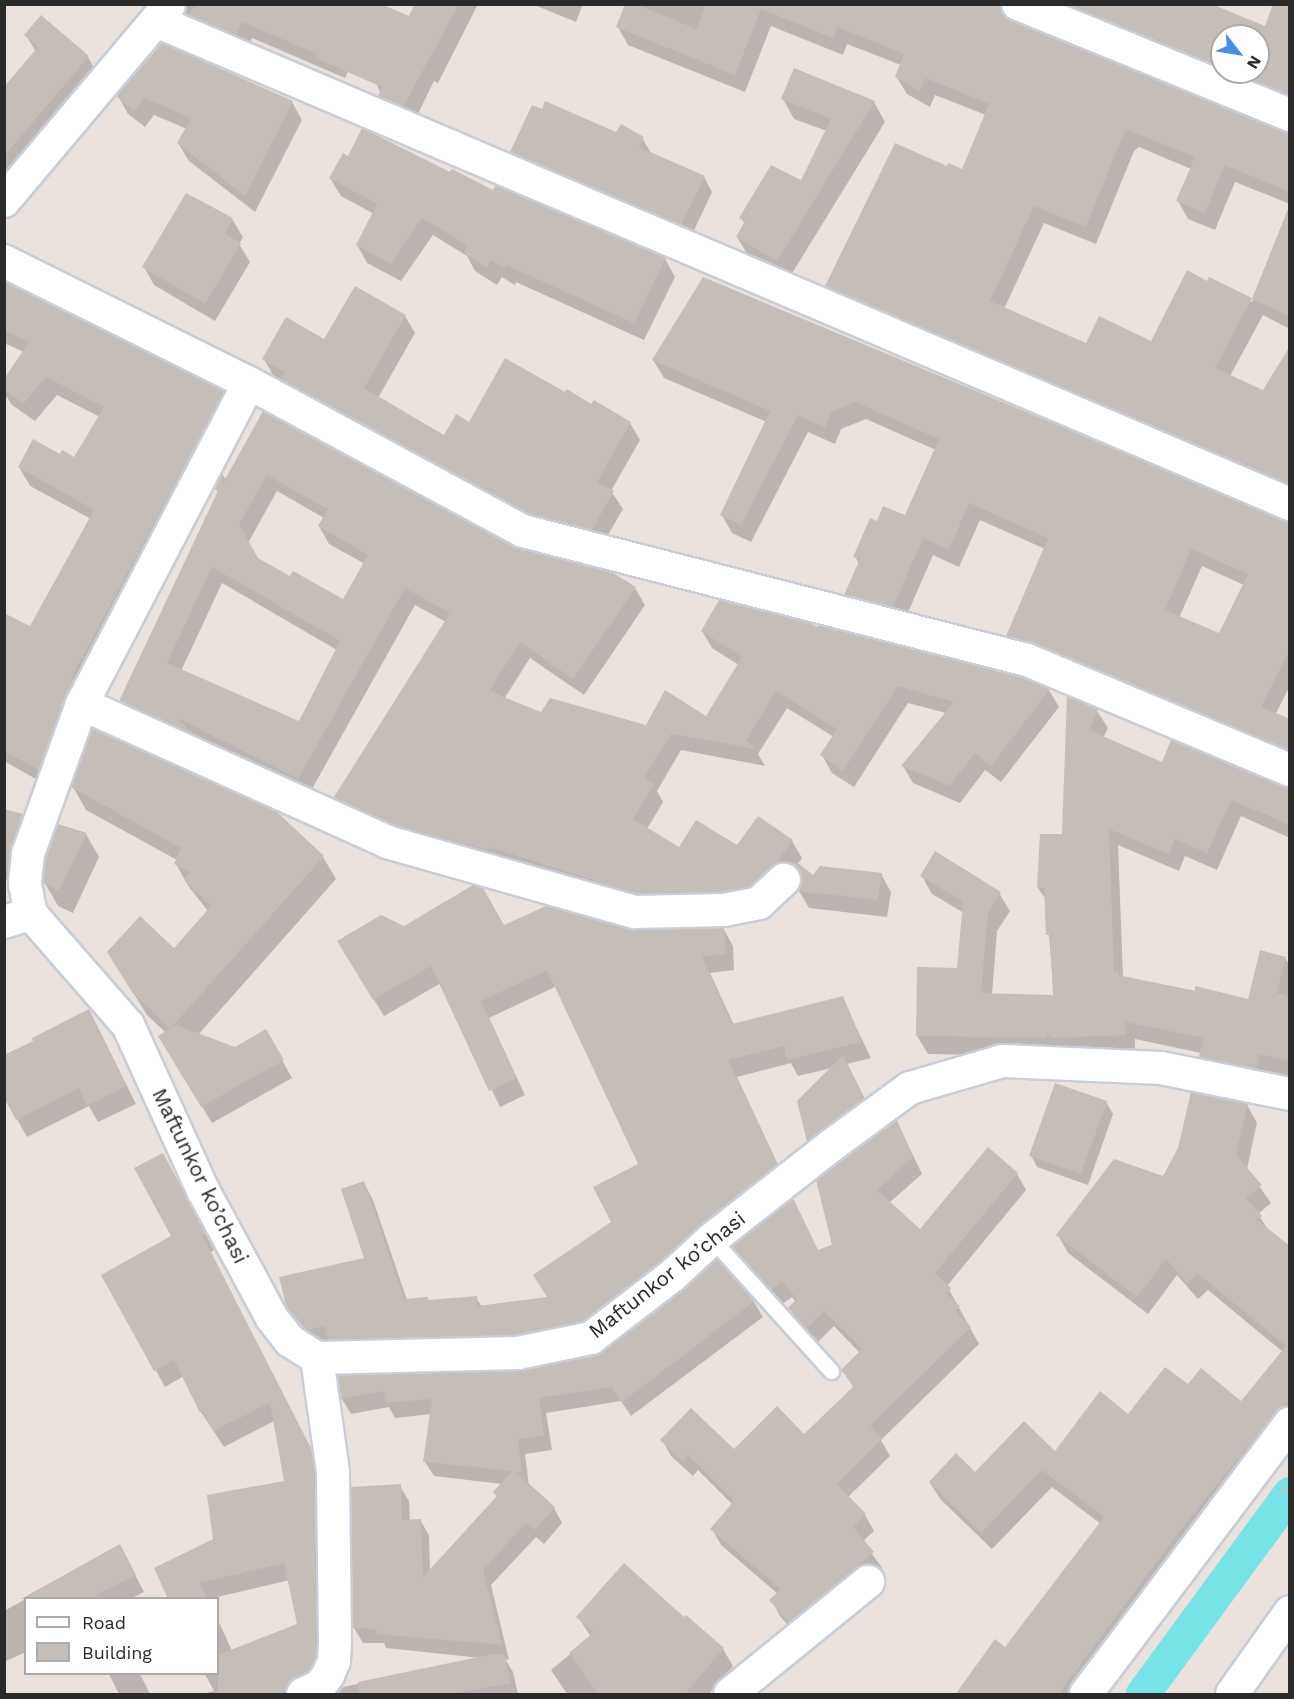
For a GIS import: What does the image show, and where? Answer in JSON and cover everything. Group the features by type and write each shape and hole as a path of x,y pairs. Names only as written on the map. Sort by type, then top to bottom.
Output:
{"street":[{"path":"1018,4 1290,115"},
{"path":"4,201 163,13 1290,504"},
{"path":"4,261 249,383 523,531 1027,660 1290,770"},
{"path":"18,918 28,854 82,704 249,383"},
{"path":"82,704 387,842 635,912 724,910 759,903 784,880"},
{"name":"Maftunkor ko’chasi","path":"18,918 128,1025 203,1190 272,1318 290,1341 317,1358 518,1353 591,1338 673,1275 712,1239 832,1145 910,1088 1003,1061 1161,1068 1290,1094"},
{"path":"303,1695 320,1686 328,1675 334,1661 335,1641 333,1472 317,1358"},
{"path":"1086,1695 1290,1423"},
{"path":"730,1695 868,1582"},
{"path":"1232,1695 1290,1612"}],"lane":[{"path":"712,1239 831,1371"}],"building":[{"path":"197,4 381,4 409,16 415,4 459,4 403,107 378,96 382,87 315,58 317,54 242,22 236,36 188,15"},
{"path":"625,4 635,4 696,29 706,4 1000,4 1003,15 1011,21 1290,133 1290,192 1225,165 1205,213 1176,201 1195,157 1128,130 1124,133 1086,227 1034,206 990,301 1086,343 1099,316 1151,341 1187,270 1207,281 1209,277 1252,298 1215,368 1263,390 1290,346 1290,484 825,286 895,143 947,166 948,163 962,169 989,104 925,78 920,91 895,77 904,54 837,27 833,38 761,9 735,75 616,27"},
{"path":"1067,4 1211,4 1260,24 1210,24 1210,63"},
{"path":"1273,4 1290,4 1290,95 1262,84 1270,84 1270,24 1266,24"},
{"path":"41,15 89,56 4,156 4,87 38,47 24,35"},
{"path":"162,43 293,101 245,196 177,143 191,118 144,98 134,111 116,96"},
{"path":"794,68 875,101 777,261 736,237 745,221 739,218 771,165 801,180 831,119 781,99"},
{"path":"545,101 616,132 621,124 644,137 639,147 705,176 681,225 510,152 532,105 542,109"},
{"path":"362,128 450,172 452,169 493,190 496,185 666,258 634,323 506,265 504,268 491,260 487,268 464,253 468,246 422,218 391,264 356,245 377,204 329,178 343,153 348,156"},
{"path":"186,193 233,218 225,234 241,243 205,304 142,267"},
{"path":"1288,209 1290,209 1290,317 1252,299"},
{"path":"703,277 1290,522 1290,649 1261,707 1290,719 1290,750 1034,643 1006,636 1048,538 969,503 949,550 923,538 893,607 844,595 860,559 853,557 870,518 877,521 883,506 905,515 939,439 855,402 831,412 825,427 798,415 741,525 720,515 770,411 652,360","holes":["1191,549 1248,574 1219,633 1165,610"]},
{"path":"4,281 225,391 71,678 74,680 39,770 4,751 4,613 30,626 94,510 18,467 33,439 60,454 62,450 74,457 104,407 46,377 24,403 4,390 4,379 29,342 4,330"},
{"path":"355,286 406,315 364,388 444,435 456,414 469,422 505,358 565,392 567,389 591,404 594,400 631,422 597,482 614,491 592,530 530,514 281,380 285,372 262,359 286,317 324,339"},
{"path":"263,411 514,547 613,573 636,587 573,679 520,642 489,691 541,712 550,698 646,725 665,690 706,716 742,657 701,631 719,600 810,623 817,627 819,625 1021,677 1050,689 991,766 975,753 950,786 901,766 954,702 898,686 843,771 820,755 837,729 776,691 746,741 757,749 671,734 644,778 654,784 633,819 679,847 696,820 737,845 758,816 793,840 778,861 798,863 813,875 820,866 882,873 878,900 797,891 802,877 798,868 790,863 781,862 751,886 722,892 637,894 489,847 488,850 393,825 334,797 450,613 405,588 298,779 178,718 194,735 119,701 218,491 214,489 223,472 223,483","holes":["267,475 328,509 318,526 368,555 343,599 293,571 290,576 258,558 239,524","212,567 340,641 299,721 167,663"]},
{"path":"1067,696 1098,709 1089,730 1162,762 1171,740 1290,788 1290,825 1231,800 1207,853 1175,839 1169,854 1109,829 1114,971 1118,971 1118,975 1195,991 1195,986 1248,999 1260,950 1286,957 1277,993 1290,997 1290,1061 1259,1054 1256,1069 1199,1057 1203,1038 1125,1022 1126,1035 1052,1038 1048,1035 1045,1038 916,1036 917,967 957,968 963,902 920,876 935,851 1001,892 988,912 981,993 1053,995 1050,935 1046,935 1044,888 1037,888 1040,834 1062,834"},
{"path":"92,728 277,812 324,856 170,1029 132,992 107,952 140,916 174,948 211,906 184,880 191,872 174,864 181,848 71,787"},
{"path":"4,809 23,814 11,848 8,872 4,870"},
{"path":"58,824 87,833 59,891 43,883 46,858"},
{"path":"473,885 483,888 504,925 546,906 635,930 724,928 726,954 702,956 732,1024 843,996 862,1042 787,1060 784,1046 728,1060 778,1165 701,1225 661,1261 583,1321 516,1335 328,1340 325,1326 306,1330 287,1308 279,1277 364,1258 341,1189 364,1181 404,1299 428,1297 428,1300 477,1296 478,1306 547,1297 533,1275 611,1222 593,1187 638,1164 547,970 481,1001 517,1078 489,1091 431,966 373,1000 337,941 381,915 404,926"},
{"path":"89,1009 127,1086 87,1106 79,1088 16,1120 4,1097 4,1055"},
{"path":"176,1025 235,1047 266,1029 284,1060 201,1107 158,1036"},
{"path":"843,1055 865,1099 807,1142 797,1101"},
{"path":"1055,1083 1107,1101 1081,1174 1029,1156"},
{"path":"1191,1092 1248,1104 1236,1155 1262,1185 1246,1198 1262,1216 1257,1220 1290,1246 1290,1400 1276,1412 1179,1532 1058,1695 955,1695 995,1639 1005,1647 1104,1517 1042,1470 981,1533 929,1482 956,1453 975,1472 1024,1421 1055,1451 1100,1391 1128,1414 1165,1367 1188,1384 1201,1368 1241,1401 1286,1346 1197,1273 1187,1283 1166,1259 1137,1297 1056,1235 1114,1159 1163,1176 1178,1148"},
{"path":"897,1120 913,1157 877,1190 920,1229 988,1147 1018,1173 935,1273 951,1288 947,1294 960,1306 955,1311 971,1327 870,1426 882,1439 837,1484 866,1514 853,1527 874,1552 789,1623 769,1600 781,1589 710,1529 734,1501 688,1455 683,1461 660,1440 691,1408 734,1449 777,1406 804,1434 854,1386 841,1370 862,1349 824,1311 807,1328 788,1308 797,1299 782,1282 771,1290 732,1246 793,1198 818,1250 832,1245 816,1180"},
{"path":"163,1153 206,1233 202,1235 311,1448 315,1473 316,1657 308,1672 295,1678 285,1691 277,1695 218,1695 219,1655 297,1624 284,1563 200,1583 206,1597 167,1597 154,1568 213,1539 207,1495 284,1481 270,1403 213,1431 203,1411 200,1413 174,1360 154,1371 101,1275 171,1236 134,1168"},
{"path":"717,1259 755,1301 622,1402 611,1387 539,1398 544,1436 518,1439 522,1472 516,1472 555,1507 535,1530 526,1523 483,1570 502,1645 376,1634 377,1629 353,1628 351,1487 401,1484 402,1520 421,1519 423,1577 497,1496 493,1492 512,1471 423,1462 432,1399 385,1403 384,1391 341,1399 338,1375 519,1371 595,1356 684,1289"},
{"path":"120,1544 136,1575 93,1597 25,1597"},
{"path":"624,1563 684,1617 686,1615 724,1648 684,1695 599,1695 569,1653 594,1632 576,1617"},
{"path":"493,1654 504,1654 511,1683 445,1695 359,1695 358,1682"}],"waterway":[{"path":"1143,1694 1290,1494"}]}
